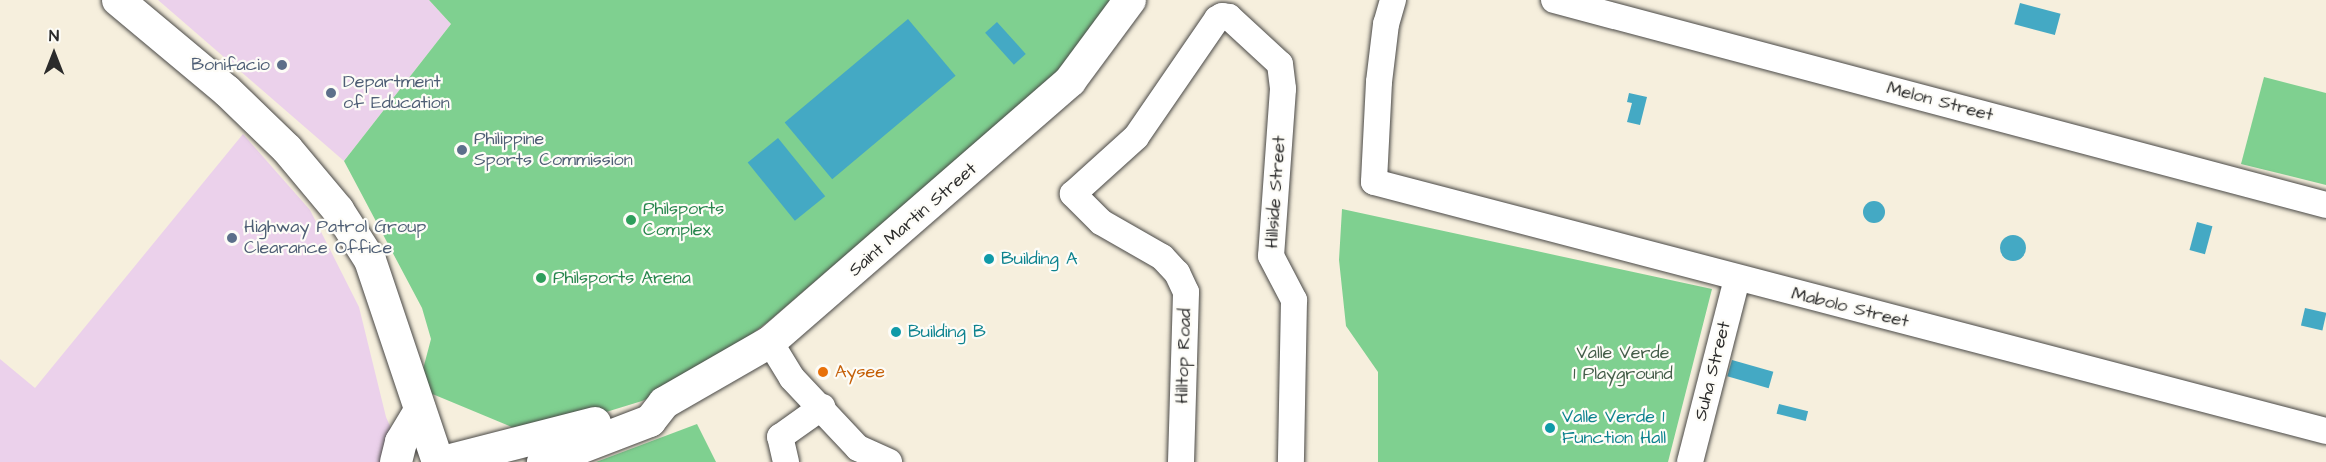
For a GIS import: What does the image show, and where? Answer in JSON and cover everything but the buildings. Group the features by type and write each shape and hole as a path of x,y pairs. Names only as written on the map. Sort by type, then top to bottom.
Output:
{"street":[{"path":"118,0 227,91 287,149 338,210 370,260 438,462"},
{"name":"Saint Martin Street","path":"543,462 650,421 664,403 770,342 1070,81 1130,0"},
{"name":"Mabolo Street","path":"1393,0 1386,24 1379,82 1374,182 1737,279 2326,431"},
{"name":"Melon Street","path":"1554,0 2326,205"},
{"name":"Hillside Street","path":"1162,257 1101,222 1073,194 1136,137 1217,19 1222,16 1229,17 1280,64 1283,89 1271,256 1294,300 1291,462"},
{"name":"Hilltop Road","path":"1162,257 1177,273 1186,292 1180,462"},
{"name":"Suha Street","path":"1690,462 1737,279"},
{"path":"770,342 792,378 822,407 858,448 889,462"},
{"name":"Saint Martin Street","path":"443,462 558,434 645,403 664,403"},
{"path":"786,462 780,437 822,407"},
{"path":"396,462 401,442 420,410"}],"shaded area":[{"name":"Department of Education","path":"158,0 429,0 451,24 344,161"},
{"path":"243,134 310,210 359,307 386,417 406,462 0,462 0,359 35,388"}],"green space":[{"name":"Philsports Complex","path":"429,0 1112,0 1072,60 769,321 698,375 642,401 531,435 418,388 431,339 422,308 344,161 451,24"},
{"path":"2264,77 2326,93 2326,185 2241,164"},
{"name":"Valle Verde 1 Playground","path":"1342,209 1712,289 1668,462 1378,462 1378,372 1346,326 1339,260"},
{"path":"697,424 716,462 596,462"}],"water":[{"path":"2020,3 2061,14 2055,35 2014,24"},
{"path":"908,19 956,76 832,179 785,122"},
{"path":"997,22 1026,54 1014,65 985,33"},
{"path":"1629,93 1647,97 1640,125 1627,122 1632,103 1627,102"},
{"path":"778,138 825,196 795,221 748,163"},
{"path":"1874,201 1882,204 1885,212 1882,220 1874,223 1866,220 1863,212 1866,204"},
{"path":"2197,222 2212,226 2205,254 2189,250"},
{"path":"2013,235 2022,239 2026,248 2022,257 2013,261 2004,257 2000,248 2004,239"},
{"path":"2305,308 2326,313 2322,330 2301,326"},
{"path":"1732,360 1773,372 1769,388 1727,376"},
{"path":"1779,404 1808,411 1806,421 1777,414"}],"place":[{"name":"Bonifacio","path":"282,65"},
{"name":"Department of Education","path":"331,93"},
{"name":"Philippine Sports Commission","path":"462,150"},
{"name":"Philsports Complex","path":"631,220"},
{"name":"Highway Patrol Group Clearance Office","path":"232,238"},
{"name":"Building A","path":"989,259"},
{"name":"Philsports Arena","path":"541,278"},
{"name":"Building B","path":"896,332"},
{"name":"Aysee","path":"823,372"},
{"name":"Valle Verde 1 Function Hall","path":"1550,428"}]}
